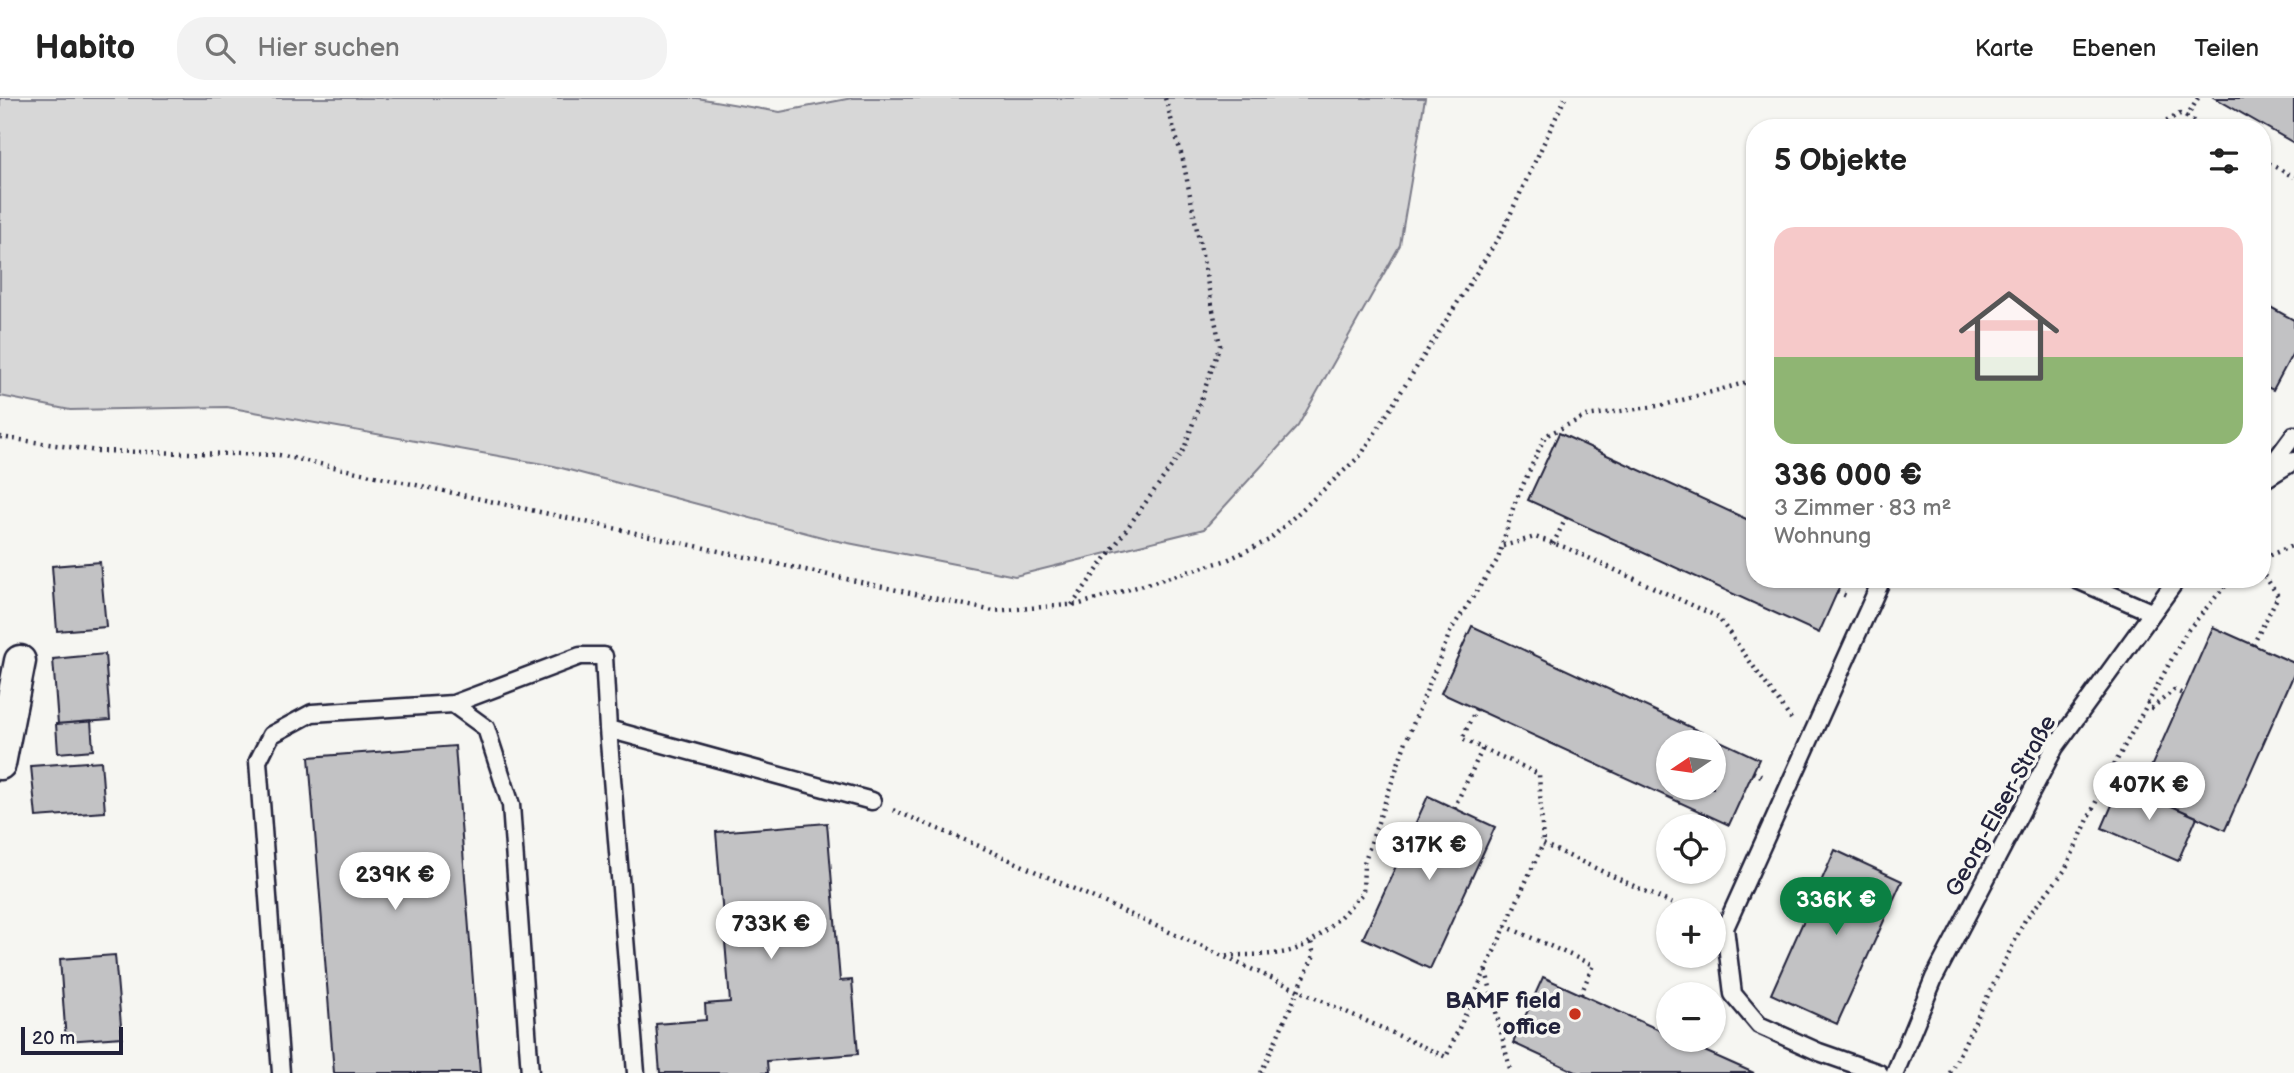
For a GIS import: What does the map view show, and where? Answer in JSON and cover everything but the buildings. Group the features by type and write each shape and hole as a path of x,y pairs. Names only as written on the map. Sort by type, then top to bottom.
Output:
{"street":[{"path":"0,764 20,661"}],"lane":[{"path":"2271,468 2294,435"},
{"path":"2271,474 2294,461"},
{"path":"1878,588 1725,928 1733,994 1759,1025 1819,1052 1879,1073"},
{"path":"2096,588 2151,612"},
{"name":"Georg-Elser-Straße","path":"1895,1073 1934,978 2055,747 2170,588"},
{"path":"281,1073 258,761 271,735 312,713 453,704 580,656 604,656 636,1073"},
{"path":"453,704 486,728 511,805 530,1073"},
{"path":"608,729 872,801"}],"path":[{"path":"1072,605 1184,449 1220,345 1183,160 1165,98"},
{"path":"0,437 97,451 279,455 993,611 1072,605 1227,560 1269,540 1361,455 1501,234 1565,98"},
{"path":"2187,117 2198,98"},
{"path":"2171,119 2180,114 2190,119"},
{"path":"2271,164 2294,177"},
{"path":"1226,956 1287,952 1311,942 1363,893 1364,863 1405,744 1451,630 1498,559 1514,505 1545,436 1586,416 1664,404 1746,382"},
{"path":"1553,544 1566,518"},
{"path":"1502,546 1535,537 1718,617 1788,717 1814,730"},
{"path":"2271,555 2294,545"},
{"path":"2253,645 2278,596 2271,585"},
{"path":"1950,1073 2025,920 2065,870 2105,782 2187,631 2223,588"},
{"path":"2147,702 2152,708 2174,690 2183,694"},
{"path":"872,801 1226,956 1446,1057 1543,844 1539,774 1462,739 1476,709"},
{"path":"1454,808 1483,748"},
{"path":"1543,844 1660,898"},
{"path":"1505,926 1593,965 1581,994"},
{"path":"1261,1073 1314,955 1311,942"},
{"path":"1485,970 1511,1073"}],"shaded area":[{"path":"0,98 697,98 780,112 852,98 1425,98 1400,245 1298,426 1204,529 1015,576 833,540 554,466 227,407 70,410 0,396"}],"place":[{"name":"BAMF field office","path":"1575,1014"}]}
